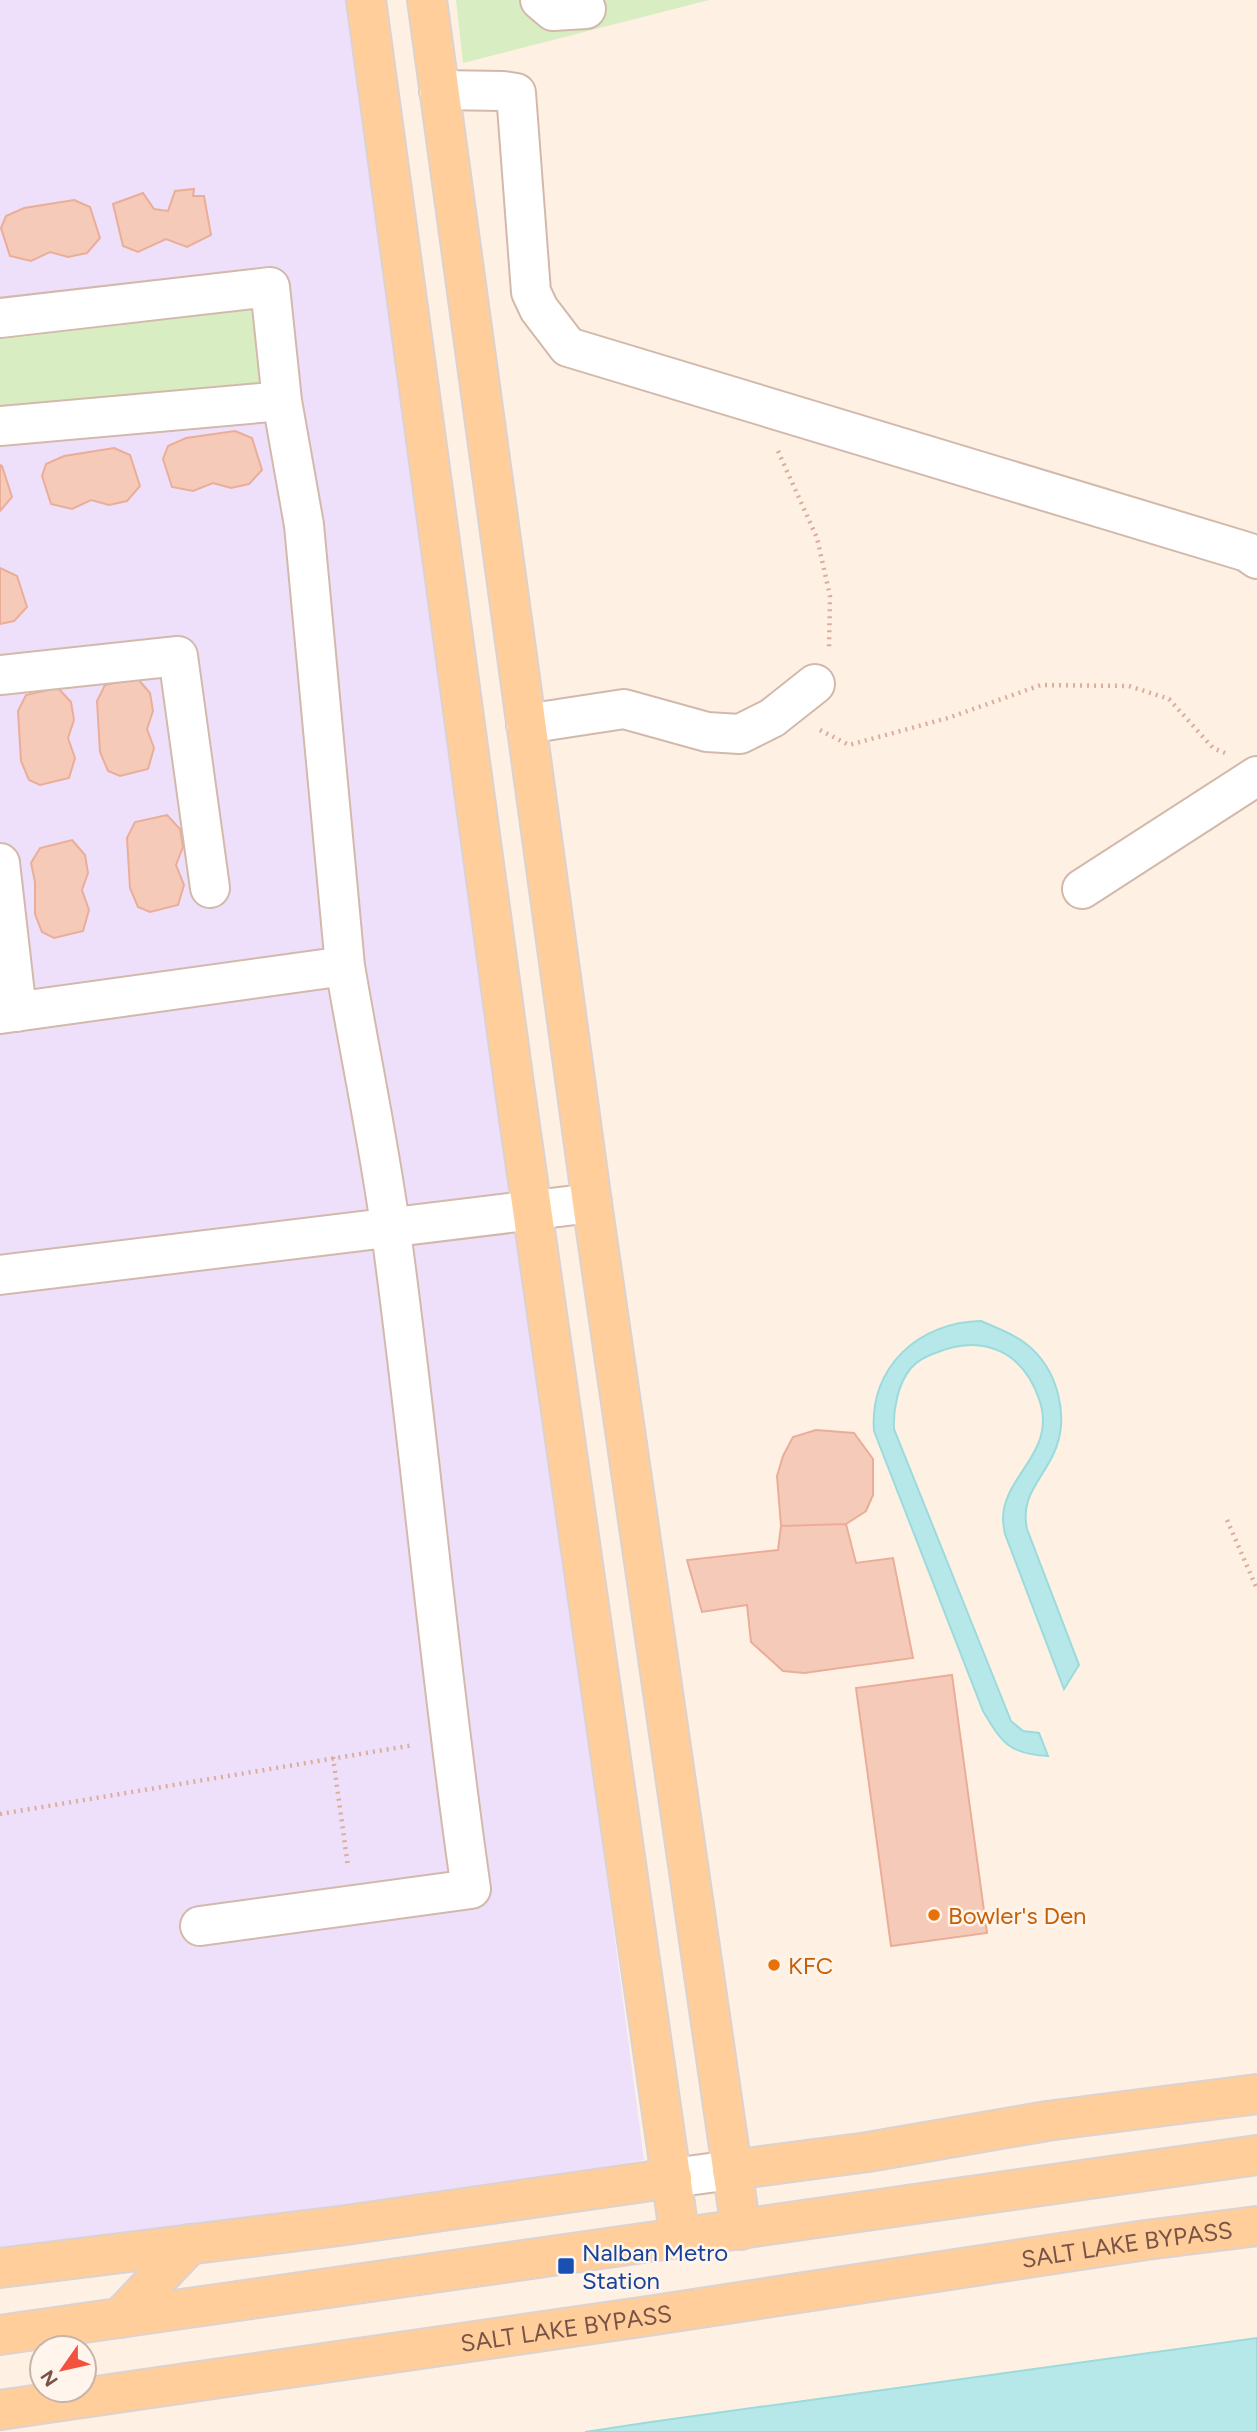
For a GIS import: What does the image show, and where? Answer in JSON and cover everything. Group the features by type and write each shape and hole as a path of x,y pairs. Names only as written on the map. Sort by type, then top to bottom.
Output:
{"main road":[{"path":"366,0 532,1211 680,2239"},
{"path":"426,0 592,1203 741,2230"},
{"path":"732,2170 867,2152 1047,2121 1257,2094"},
{"path":"0,2335 1257,2155"},
{"path":"0,2268 339,2226 673,2178"},
{"name":"SALT LAKE BYPASS","path":"98,2395 1133,2242 1257,2226"},
{"path":"120,2318 190,2245"},
{"name":"SALT LAKE BYPASS","path":"0,2410 39,2404"}],"street":[{"path":"540,0 553,11 586,9"},
{"path":"439,90 516,93 531,292 539,309 568,346 1234,548 1257,559"},
{"path":"0,318 270,287 282,401 304,525 345,966 391,1229 417,1432 449,1741 471,1889 201,1926"},
{"path":"0,426 282,401"},
{"path":"0,675 178,656 210,888"},
{"path":"526,724 624,709 707,732 740,734 772,718 815,684"},
{"path":"1082,889 1246,767"},
{"path":"0,863 8,1013 345,966"},
{"path":"0,1275 592,1203"},
{"path":"673,2178 732,2170"},
{"path":"0,2426 44,2404"}],"path":[{"path":"775,446 817,538 830,596 828,651 815,684"},
{"path":"782,710 849,745 948,718 1041,685 1129,686 1169,699 1213,748 1246,767"},
{"path":"1227,1520 1257,1589"},
{"path":"0,1814 333,1757 449,1741"},
{"path":"333,1757 354,1905"}],"shaded area":[{"path":"0,0 347,0 457,795 530,1294 644,2160 368,2208 0,2250"}],"green space":[{"path":"456,0 709,0 463,63"},
{"path":"249,299 265,390 0,418 0,327"}],"water":[{"path":"981,1321 1015,1336 1036,1353 1046,1366 1058,1394 1061,1425 1058,1441 1029,1499 1026,1518 1027,1529 1079,1665 1064,1689 1003,1524 1006,1502 1012,1488 1042,1434 1043,1418 1039,1399 1023,1369 1000,1351 971,1345 955,1347 927,1357 916,1363 906,1374 897,1397 894,1429 1011,1721 1023,1731 1039,1733 1048,1756 1024,1753 1008,1745 983,1711 874,1431 875,1408 880,1387 889,1368 902,1352 937,1330 958,1323"},
{"path":"1257,2338 1257,2432 585,2432 644,2423"}],"building":[{"path":"194,189 193,196 204,196 211,235 187,247 166,239 138,252 123,246 113,204 143,193 154,209 168,211 175,191"},
{"path":"74,200 90,207 100,238 87,253 68,257 50,252 31,261 10,256 1,228 6,216 24,208"},
{"path":"235,431 252,438 262,470 249,484 231,488 213,483 193,491 172,487 163,459 168,446 186,438"},
{"path":"114,448 130,455 140,486 127,501 109,505 91,500 72,509 51,504 42,476 46,464 64,456"},
{"path":"0,465 12,497 0,511"},
{"path":"0,568 17,576 27,607 14,621 0,624"},
{"path":"137,678 150,693 153,711 147,729 154,748 148,769 120,776 108,771 100,752 97,701 105,685"},
{"path":"58,688 71,702 74,720 68,738 75,758 69,778 40,785 29,780 21,761 18,711 26,695"},
{"path":"167,815 180,829 183,847 176,865 184,885 178,905 150,912 138,907 130,888 127,838 135,822"},
{"path":"72,840 85,855 88,873 82,890 89,910 83,931 54,938 42,932 35,914 35,882 31,863 40,848"},
{"path":"816,1430 854,1433 873,1459 873,1495 866,1511 846,1524 781,1526 777,1476 783,1456 793,1437"},
{"path":"846,1524 856,1563 893,1558 913,1658 804,1673 783,1671 751,1642 747,1605 702,1612 687,1560 778,1550 781,1526"},
{"path":"952,1675 987,1933 891,1946 856,1688"}],"place":[{"name":"Bowler's Den","path":"934,1915"},
{"name":"KFC","path":"774,1965"},
{"name":"Nalban Metro Station","path":"566,2266"}]}
